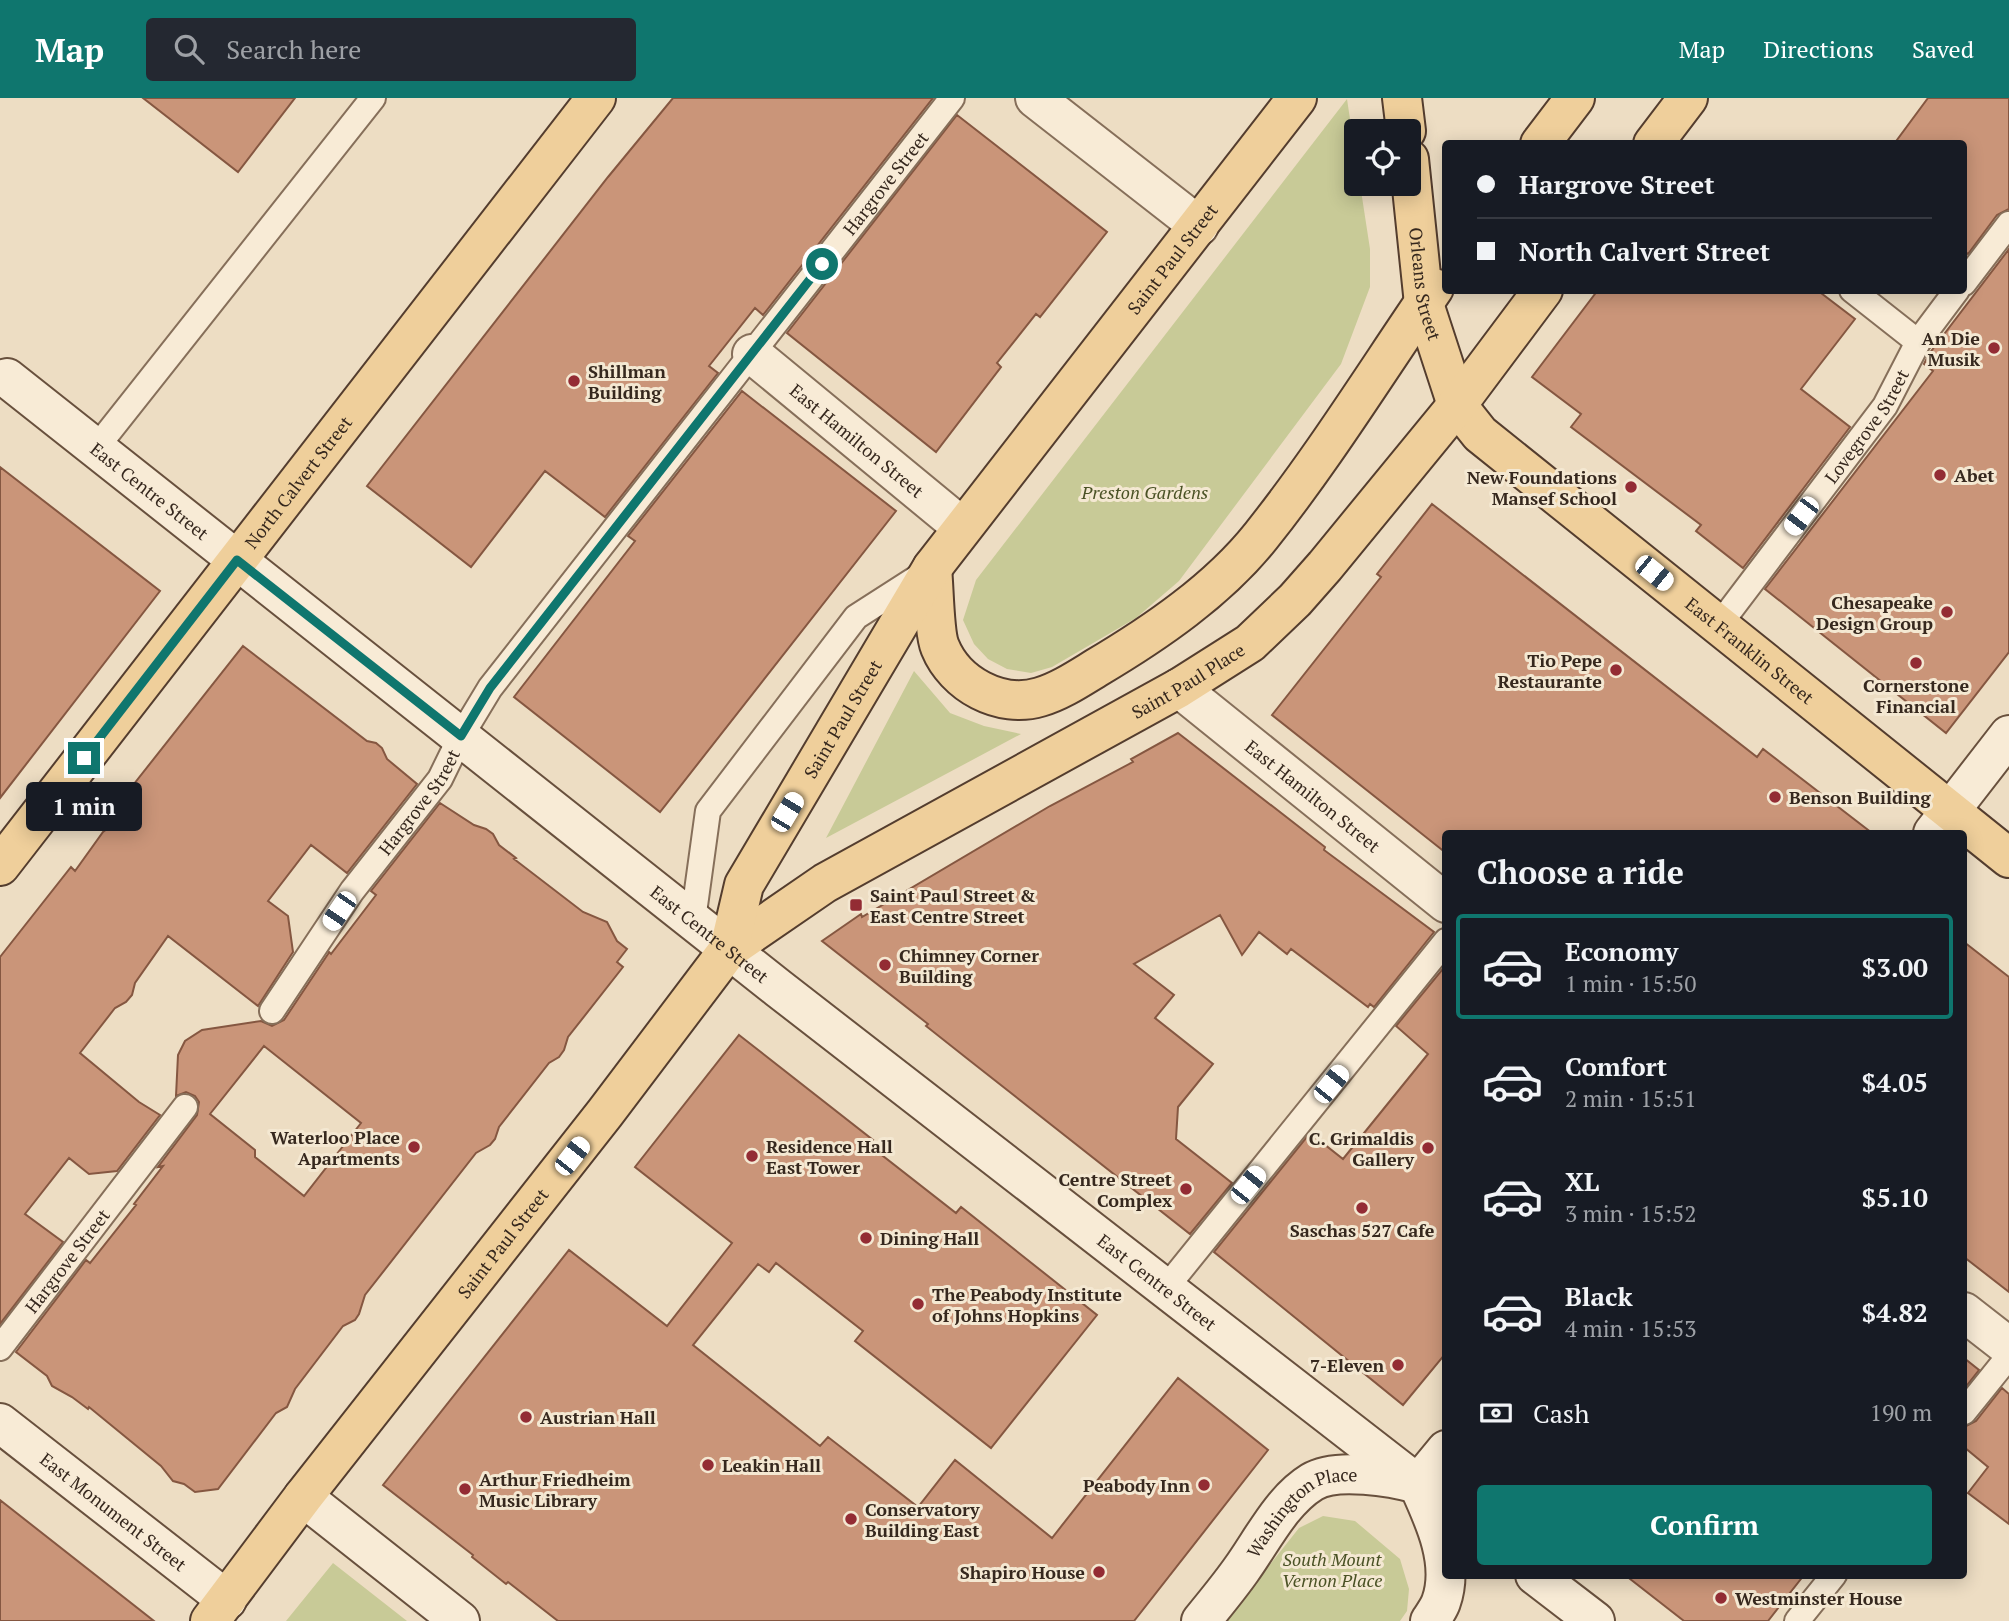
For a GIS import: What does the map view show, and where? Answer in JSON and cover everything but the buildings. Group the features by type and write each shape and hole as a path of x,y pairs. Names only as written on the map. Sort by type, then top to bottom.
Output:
{"main road":[{"name":"North Calvert Street","path":"0,866 596,98"},
{"path":"1035,98 1199,226"},
{"name":"Saint Paul Street","path":"219,1611 303,1497 605,1113 729,949 744,885 932,568 1297,98"},
{"path":"1543,140 1575,98"},
{"path":"1659,140 1688,98"},
{"name":"Orleans Street","path":"1413,196 1424,304 1457,405"},
{"path":"932,568 939,646 957,674 981,692 1006,699 1037,698 1068,685 1177,614 1221,578 1260,538 1349,416 1442,278"},
{"name":"Saint Paul Place","path":"729,949 825,883 1178,688 1250,643 1295,600 1457,405 1540,294"},
{"name":"East Hamilton Street","path":"752,354 962,527"},
{"name":"East Centre Street","path":"7,378 729,949 1432,1495"},
{"name":"East Franklin Street","path":"1457,405 1480,434 1719,625 1941,822"},
{"name":"East Hamilton Street","path":"1178,688 1442,900"},
{"path":"1941,822 2009,735"},
{"name":"East Franklin Street","path":"1967,836 2009,858"},
{"path":"1967,1314 2009,1347"},
{"name":"East Monument Street","path":"0,1423 219,1611"},
{"path":"1442,1463 1432,1495 1442,1553"},
{"name":"Washington Place","path":"1201,1621 1239,1573 1286,1505 1312,1481 1356,1474 1396,1478 1432,1495"},
{"path":"303,1497 460,1621"},
{"path":"1430,1621 1441,1603 1445,1579"},
{"path":"1540,1579 1595,1621"}],"lane":[{"path":"96,448 373,98"},
{"name":"Hargrove Street","path":"272,1010 352,891 440,779 461,736 490,688 952,98"},
{"path":"1967,279 2009,224"},
{"path":"1857,294 1918,342"},
{"name":"Lovegrove Street","path":"1719,625 1885,406 1918,342 1954,294"},
{"path":"693,920 708,811 856,617 932,568"},
{"path":"1165,1289 1442,946"},
{"name":"Hargrove Street","path":"0,1348 185,1107"},
{"path":"1967,1408 2009,1356"},
{"path":"1797,1621 1831,1579"}],"green space":[{"name":"Preston Gardens","path":"1347,99 1350,119 1344,119 1344,196 1362,196 1370,249 1370,287 1341,364 1179,581 1136,618 1052,667 1031,673 1007,669 988,659 974,644 963,620 976,580"},
{"path":"914,671 950,713 984,726 1021,734 826,838"},
{"name":"South Mount Vernon Place","path":"1323,1516 1355,1521 1400,1559 1409,1589 1407,1611 1400,1621 1225,1621 1299,1528"},
{"path":"333,1563 407,1621 286,1621"}],"place":[{"name":"An Die Musik","path":"1994,348"},
{"name":"Shillman Building","path":"574,381"},
{"name":"Abet","path":"1940,475"},
{"name":"New Foundations Mansef School","path":"1631,487"},
{"name":"Chesapeake Design Group","path":"1947,612"},
{"name":"Cornerstone Financial","path":"1916,663"},
{"name":"Tio Pepe Restaurante","path":"1616,670"},
{"name":"Benson Building","path":"1775,797"},
{"name":"Saint Paul Street & East Centre Street","path":"856,905"},
{"name":"Chimney Corner Building","path":"885,965"},
{"name":"Waterloo Place Apartments","path":"414,1147"},
{"name":"C. Grimaldis Gallery","path":"1428,1148"},
{"name":"Residence Hall East Tower","path":"752,1156"},
{"name":"Centre Street Complex","path":"1186,1189"},
{"name":"Saschas 527 Cafe","path":"1362,1208"},
{"name":"Dining Hall","path":"866,1238"},
{"name":"The Peabody Institute of Johns Hopkins","path":"918,1304"},
{"name":"7-Eleven","path":"1398,1365"},
{"name":"Austrian Hall","path":"526,1417"},
{"name":"Leakin Hall","path":"708,1465"},
{"name":"Peabody Inn","path":"1204,1485"},
{"name":"Arthur Friedheim Music Library","path":"465,1489"},
{"name":"Conservatory Building East","path":"851,1519"},
{"name":"Shapiro House","path":"1099,1572"},
{"name":"Westminster House","path":"1721,1598"}],"route":[{"path":"84,758 237,560 461,736 490,688 822,264"}]}
